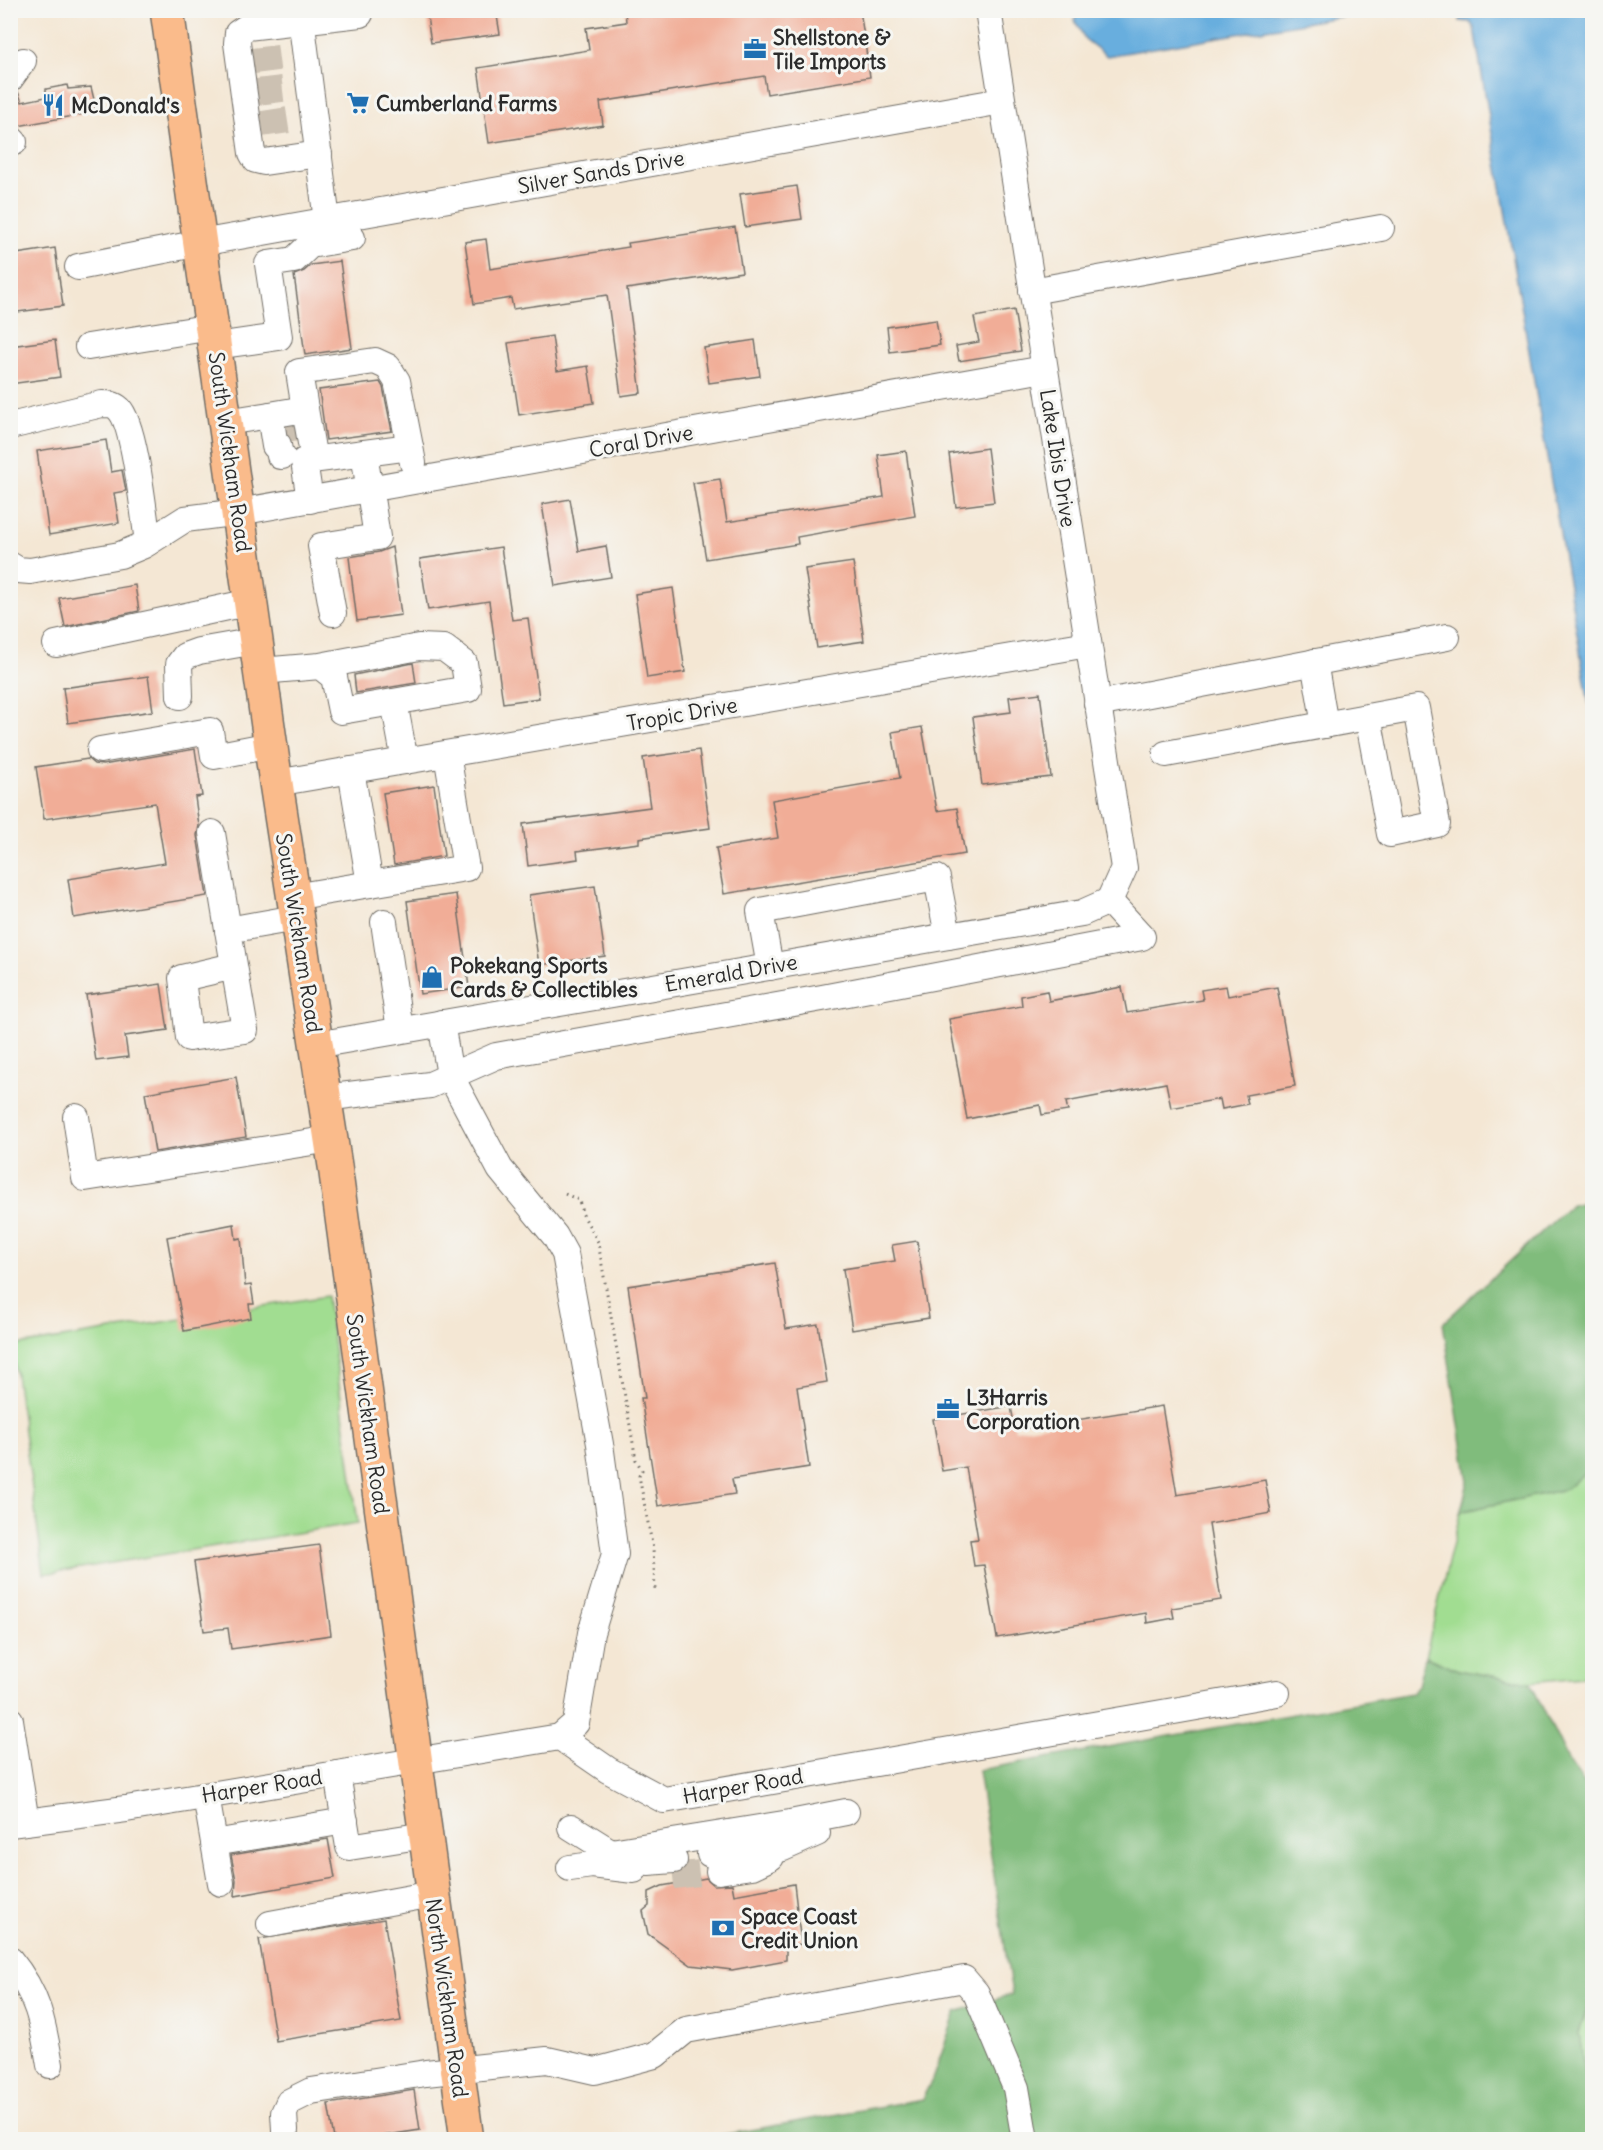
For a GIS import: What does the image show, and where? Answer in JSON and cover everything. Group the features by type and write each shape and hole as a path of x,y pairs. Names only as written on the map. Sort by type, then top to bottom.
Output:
{"main road":[{"name":"South Wickham Road","path":"167,10 276,783 331,1139 426,1846"},
{"name":"North Wickham Road","path":"426,1846 467,2139"}],"street":[{"name":"Lake Ibis Drive","path":"988,10 1124,868 1109,901"},
{"path":"319,154 264,162 256,160 252,153 255,125 247,62 238,33 247,27 301,15 360,14"},
{"path":"88,347 214,337 279,337 267,264 294,260 315,230 319,154 305,117 297,56 301,15"},
{"name":"Silver Sands Drive","path":"78,267 200,243 315,230 1002,101"},
{"path":"1032,291 1381,228"},
{"path":"315,230 352,238"},
{"path":"310,500 304,461 294,439 299,372 375,361 388,367 397,381 416,481"},
{"name":"Coral Drive","path":"10,566 18,570 30,571 120,555 148,542 185,519 310,500 1044,369"},
{"path":"10,426 102,404 112,404 120,410 126,419 132,443 148,542"},
{"path":"226,422 364,453 410,447"},
{"path":"333,613 321,546 377,537 364,453"},
{"path":"56,644 251,602"},
{"path":"1097,704 1447,637"},
{"name":"Tropic Drive","path":"276,783 1088,644"},
{"path":"180,696 179,664 185,656 199,651 258,656 320,666 419,647 444,648 464,663 468,689 341,711 334,677 320,666"},
{"path":"1314,662 1325,725"},
{"path":"394,702 405,761"},
{"path":"1166,754 1416,708 1437,824 1390,834 1368,717"},
{"path":"100,750 210,731 214,756 271,745"},
{"path":"228,930 370,884 466,868 447,754"},
{"path":"351,770 370,884"},
{"path":"212,833 234,966"},
{"path":"770,967 760,911 937,878 948,936"},
{"path":"324,1098 430,1085 496,1056 1142,938 1109,901"},
{"name":"Emerald Drive","path":"316,1045 1082,913 1109,901"},
{"path":"384,922 400,1030"},
{"path":"874,949 882,986"},
{"path":"441,1023 450,1075 500,1169 555,1236 565,1254 600,1444 615,1554 591,1633 576,1723 560,1737"},
{"path":"76,1117 85,1178 331,1139"},
{"name":"Harper Road","path":"18,1823 206,1796 560,1737 608,1770 664,1800 1276,1693"},
{"path":"10,1720 18,1823"},
{"path":"337,1774 349,1847 426,1846"},
{"path":"206,1796 221,1883"},
{"path":"712,1859 783,1848 847,1820"},
{"path":"712,1859 744,1840 847,1820"},
{"path":"570,1868 790,1823 847,1820"},
{"path":"214,1843 345,1821"},
{"path":"571,1827 622,1859 673,1865"},
{"path":"712,1859 818,1833"},
{"path":"270,1924 433,1894"},
{"path":"10,1960 23,1975 42,2019 50,2065"},
{"path":"285,2130 284,2113 289,2102 311,2091 457,2069 547,2060 595,2071 654,2055 686,2031 964,1980 976,1993 1016,2088 1025,2139"}],"path":[{"path":"565,1194 579,1200 582,1213 598,1242 636,1460 642,1470 639,1476 655,1561 655,1589"}],"green space":[{"path":"1592,1201 1592,1466 1566,1489 1464,1511 1460,1514 1468,1482 1443,1323 1571,1205"},
{"path":"327,1296 358,1523 44,1574 12,1346"},
{"path":"1592,1466 1592,1676 1530,1682 1462,1671 1425,1657 1460,1514 1464,1511 1566,1489"},
{"path":"1425,1657 1462,1671 1530,1682 1569,1762 1592,1795 1592,1993 1579,2033 1588,2098 1592,2109 1592,2139 695,2140 922,2099 932,2080 956,2012 1012,1994 978,1770 1412,1693 1418,1686"},
{"path":"1592,1993 1592,2109 1588,2099 1579,2033"}],"water":[{"path":"1077,10 1374,11 1107,56 1085,39 1075,21"},
{"path":"1459,11 1588,11 1592,34 1592,722 1474,28 1470,22 1460,21"}],"building":[{"path":"426,10 496,10 500,34 431,43"},
{"path":"625,10 860,10 870,77 767,94 764,76 600,102 603,125 489,143 478,68 589,50 586,28 626,22"},
{"name":"McDonald's","path":"67,85 68,89 91,87 96,108 83,111 84,114 18,126 12,123 10,94 18,92 22,102 46,97 46,89"},
{"path":"797,186 802,219 745,227 740,194"},
{"path":"735,227 742,272 627,289 641,393 621,396 607,295 513,309 511,298 474,304 465,242 486,239 490,269 629,247 628,243"},
{"path":"55,248 63,306 10,313 10,255"},
{"path":"340,261 352,348 305,355 294,275 311,265"},
{"path":"1014,310 1021,351 959,361 956,346 979,342 974,317"},
{"path":"936,320 940,345 890,352 887,327"},
{"path":"552,336 557,371 588,366 594,403 519,415 508,343"},
{"path":"55,340 60,377 10,384 10,346"},
{"path":"755,340 760,376 709,383 704,348"},
{"path":"380,382 392,431 326,440 319,390"},
{"path":"106,440 111,472 122,470 126,491 114,493 119,523 49,535 37,451"},
{"path":"987,448 994,502 956,507 949,454"},
{"path":"906,451 915,516 797,537 798,544 706,559 693,483 720,479 727,522 884,497 878,455"},
{"path":"570,499 579,551 606,546 611,577 555,586 542,504"},
{"path":"392,547 401,615 357,621 349,557 379,552"},
{"path":"501,547 512,620 528,618 539,698 503,703 489,601 428,610 420,559"},
{"path":"853,562 864,641 817,648 805,569"},
{"path":"135,585 139,611 65,627 59,598"},
{"path":"673,588 685,672 647,678 635,594"},
{"path":"413,663 416,683 356,693 354,675"},
{"path":"148,676 153,711 68,723 63,688"},
{"path":"1040,693 1051,777 982,785 973,717 1011,712 1009,697"},
{"path":"922,727 937,811 957,808 965,854 724,894 716,848 778,838 772,800 900,778 892,732"},
{"path":"195,749 202,796 195,797 199,826 197,835 207,896 74,918 68,879 165,863 155,803 44,819 36,767 88,759 94,764 103,765"},
{"path":"699,750 710,828 639,838 639,843 577,851 578,859 528,866 523,824 650,807 643,758"},
{"path":"434,785 444,856 394,865 383,793"},
{"path":"595,886 605,956 539,965 529,895"},
{"path":"456,894 469,987 420,994 407,901"},
{"path":"161,984 168,1030 125,1036 128,1057 96,1061 86,995"},
{"path":"1226,986 1228,996 1277,987 1295,1086 1246,1095 1248,1104 1222,1109 1220,1099 1171,1108 1166,1083 1066,1102 1068,1111 1042,1115 1040,1105 967,1119 949,1019 1022,1006 1021,996 1047,991 1049,1001 1122,987 1127,1013 1203,1000 1201,990"},
{"path":"236,1077 246,1137 155,1152 145,1093"},
{"path":"234,1224 236,1239 241,1238 245,1286 251,1285 254,1304 249,1304 251,1318 184,1331 167,1237"},
{"path":"917,1241 929,1318 852,1330 843,1269 895,1261 892,1245"},
{"path":"775,1263 786,1329 818,1324 827,1382 797,1387 809,1467 732,1479 735,1494 658,1506 641,1398 645,1398 628,1286"},
{"path":"1011,1406 1015,1430 1162,1406 1177,1495 1265,1480 1271,1513 1209,1524 1221,1600 1172,1608 1174,1618 1147,1623 1146,1613 997,1638 984,1565 974,1566 970,1540 978,1539 966,1467 942,1471 933,1419"},
{"path":"319,1545 331,1635 231,1649 228,1628 204,1631 194,1562"},
{"path":"328,1839 335,1878 235,1896 236,1880 231,1855"},
{"name":"Space Coast Credit Union","path":"706,1878 714,1885 732,1884 734,1895 794,1884 801,1944 786,1946 786,1960 732,1970 691,1965 648,1934 643,1911 649,1906 649,1892 662,1886"},
{"path":"384,1919 401,2021 276,2041 259,1939"},
{"path":"414,2090 420,2130 375,2137 375,2139 334,2139 328,2104"}],"tunnel":[{"path":"253,61 286,57"},
{"path":"257,92 291,88"},
{"path":"262,124 295,119"},
{"path":"279,431 299,428"},
{"path":"673,1876 719,1871"}],"place":[{"name":"Shellstone & Tile Imports","path":"755,49"},
{"name":"Cumberland Farms","path":"358,103"},
{"name":"McDonald's","path":"53,105"},
{"name":"Pokekang Sports Cards & Collectibles","path":"432,977"},
{"name":"L3Harris Corporation","path":"948,1409"},
{"name":"Space Coast Credit Union","path":"723,1928"}]}
